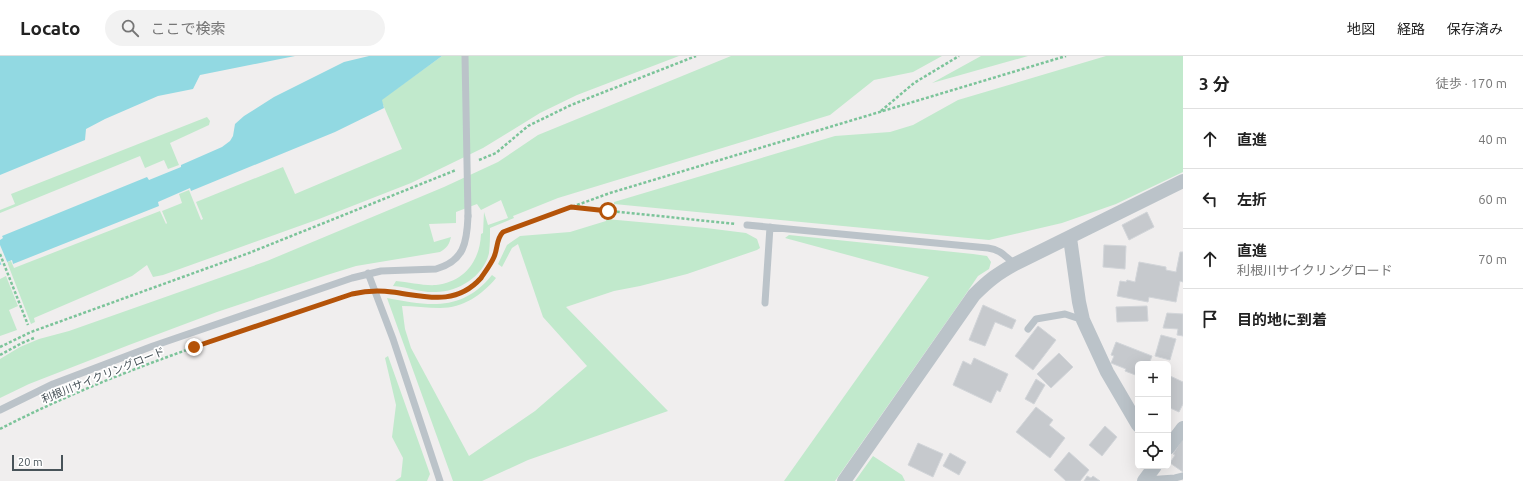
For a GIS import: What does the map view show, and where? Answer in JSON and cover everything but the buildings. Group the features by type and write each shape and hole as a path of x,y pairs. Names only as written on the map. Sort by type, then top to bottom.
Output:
{"street":[{"path":"844,481 974,295 995,275 1183,181"},
{"path":"1070,238 1083,320 1107,372 1135,420"},
{"path":"1171,444 1183,428"},
{"path":"1144,480 1153,469"}],"lane":[{"path":"0,410 53,384 153,346 252,311 368,273 381,271 436,269 453,262 460,256 463,250 468,230 465,56"},
{"path":"747,225 996,249 1015,264"},
{"path":"765,303 770,227"},
{"path":"368,273 393,339 440,481"},
{"path":"1028,329 1036,319 1064,314 1083,320"},
{"path":"1144,480 1183,476"}],"path":[{"path":"475,162 496,153 528,126 571,105 696,56"},
{"path":"880,113 914,83 959,56"},
{"path":"571,207 610,193 1066,56"},
{"path":"0,346 32,332 249,253 461,168"},
{"path":"571,207 747,225"},
{"name":"利根川サイクリングロード","path":"0,428 89,386 194,347 352,294 374,291 440,298 456,294 470,288 481,277 495,256 499,236 503,232 571,207"},
{"path":"0,254 28,325"},
{"path":"0,355 22,342 34,338"}],"green space":[{"path":"442,56 679,56 577,95 540,113 483,148 411,183 319,219 163,275 153,277 147,265 132,276 34,318 35,322 31,324 7,262 11,261 14,268 160,211 166,224 167,223 162,211 182,203 179,194 189,190 201,220 203,219 196,202 283,167 295,194 402,149 381,100"},
{"path":"731,56 942,56 913,72 874,80 830,115 558,198 513,216 514,218 490,228 489,253 482,269 469,281 453,289 431,292 393,286 396,281 436,285 455,280 462,275 474,261 477,253 481,234 483,233 484,212 488,225 508,218 501,200 481,210 477,204 456,212 456,223 429,224 434,242 451,237 447,246 440,252 356,266 327,275 217,312 129,345 29,384 0,398 0,359 20,347 39,339 69,331 267,261 444,187 498,162 538,135"},
{"path":"981,56 1028,56 932,83"},
{"path":"1106,56 1183,56 1183,172 1116,204 1062,223 989,240 614,204 614,202 835,136 890,132 913,125 958,100"},
{"path":"207,117 210,121 209,125 170,143 179,165 168,169 164,160 145,168 140,156 0,213 0,210 15,204 11,194"},
{"path":"606,219 746,233 757,239 760,248 687,274 614,291 566,307 668,411 528,460 482,481 453,481 387,298 431,304 457,301 481,287 492,275 496,278 478,295 456,306 440,308 402,306 405,329 411,348 469,456 535,411 587,366 543,317 518,244 512,248 502,267 498,264 507,245 520,236 570,232 606,221"},
{"path":"789,235 973,254 987,256 991,262 989,269 978,276 835,481 784,481 929,277 785,238"},
{"path":"6,276 18,306 9,310 17,330 0,336 0,279"},
{"path":"388,356 430,474 427,481 395,481 401,477 403,458 392,437 396,405 385,358"},
{"path":"873,456 902,475 905,481 855,481"}],"water":[{"path":"0,56 295,56 200,75 193,89 158,96 105,119 86,129 85,140 0,175"},
{"path":"369,56 442,56 382,100 384,108 335,132 191,191 190,188 158,202 159,206 13,264 12,260 0,265 0,240 3,238 2,236 147,177 149,180 181,167 181,165 222,147 230,141 233,136 235,124 244,116 274,97 344,62"}],"pier":[{"path":"0,245 8,264 2,266 0,261"}],"route":[{"path":"194,347 352,294 374,291 440,298 456,294 470,288 481,277 495,256 499,236 503,232 571,207 608,211"}]}
